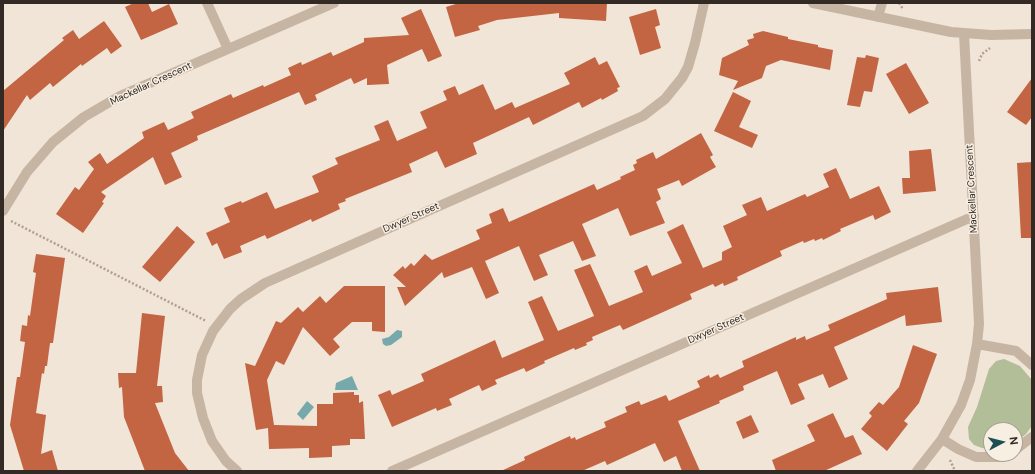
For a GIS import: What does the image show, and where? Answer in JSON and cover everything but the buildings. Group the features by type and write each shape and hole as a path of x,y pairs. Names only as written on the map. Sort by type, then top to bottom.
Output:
{"street":[{"path":"207,3 228,49"},
{"name":"Mackellar Crescent","path":"3,211 27,172 53,142 84,117 120,96 334,3"},
{"name":"Dwyer Street","path":"237,471 226,462 212,441 203,418 197,393 197,380 202,355 216,326 241,299 265,283 643,116 665,99 682,78 688,67 704,3"},
{"path":"813,3 964,34 1032,34"},
{"path":"878,17 882,3"},
{"name":"Mackellar Crescent","path":"917,471 942,439 961,405 970,380 977,344 978,324 974,216 964,34"},
{"name":"Dwyer Street","path":"392,471 974,216"},
{"path":"977,344 1016,351 1032,365"},
{"path":"1023,444 1032,437"},
{"path":"942,439 958,449 976,457 983,457"}],"path":[{"path":"978,62 982,54 994,47"},
{"path":"10,220 216,326"}],"green space":[{"path":"1004,359 1020,366 1032,380 1032,426 1023,436 1023,422 983,422 982,448 974,445 969,439 968,427 977,407 989,369 996,361"}],"water":[{"path":"397,330 402,331 402,337 391,345 386,346 383,344 382,339 389,337"},
{"path":"352,376 358,390 335,390 336,383"},
{"path":"307,401 314,407 303,420 297,414"}]}
